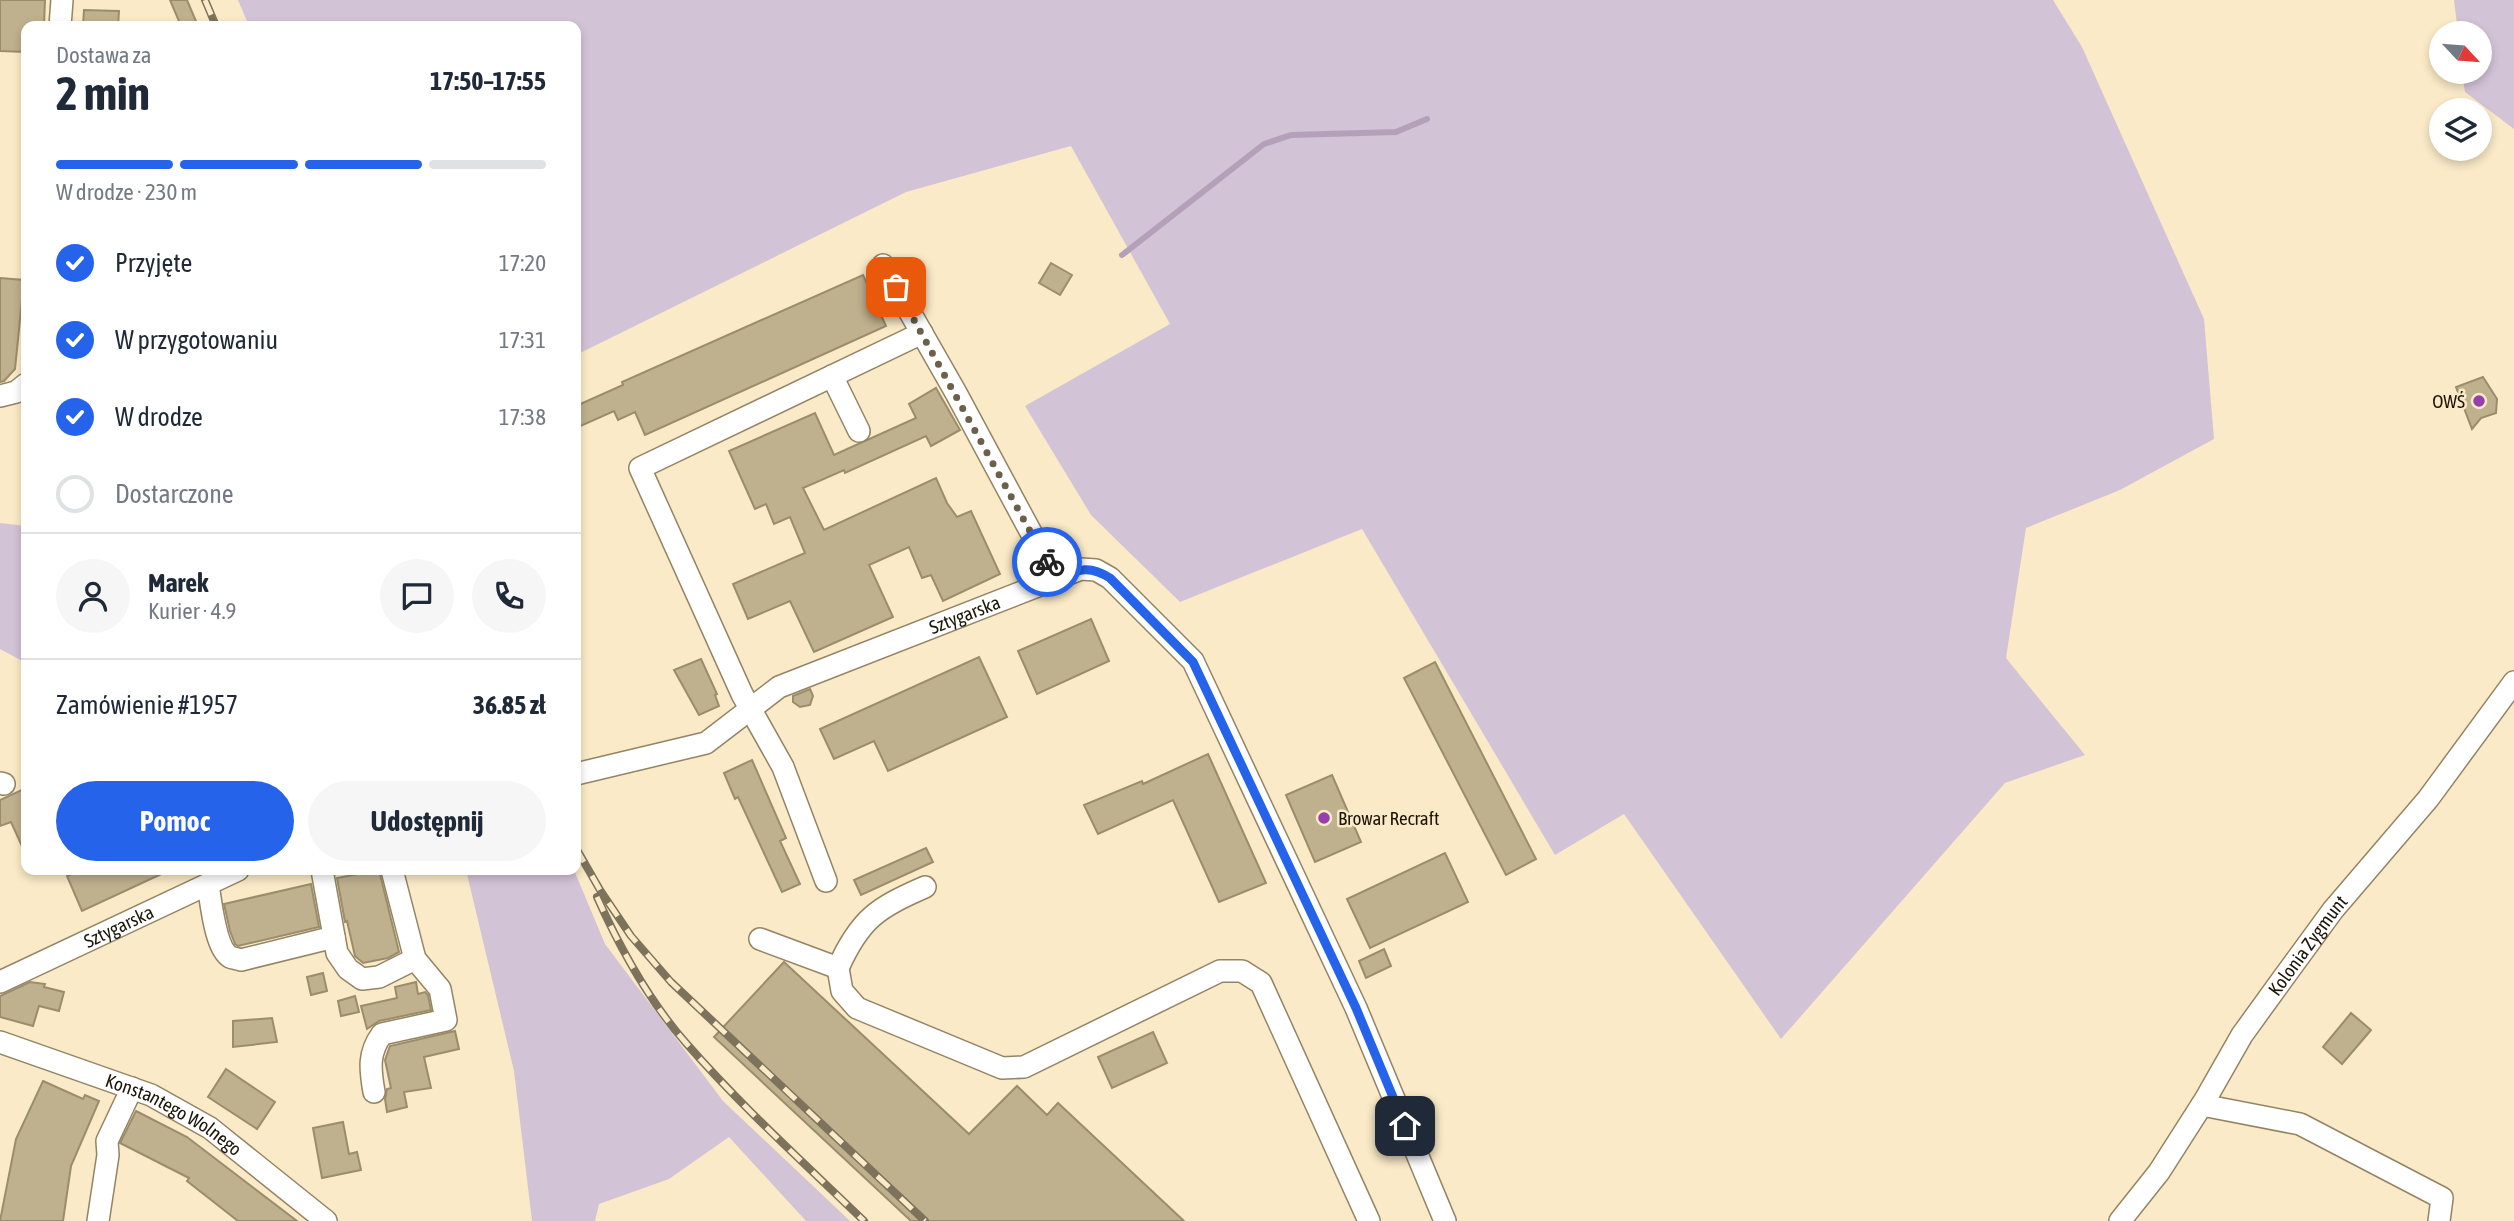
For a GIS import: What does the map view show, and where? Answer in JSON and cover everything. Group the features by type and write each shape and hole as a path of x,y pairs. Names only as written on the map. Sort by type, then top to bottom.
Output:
{"street":[{"path":"61,21 62,0"},
{"path":"883,265 1056,579"},
{"path":"826,881 783,767 742,694 640,467 922,333"},
{"path":"832,376 859,431"},
{"path":"0,396 21,388"},
{"name":"Sztygarska","path":"581,773 706,743 779,687 1081,569 1096,570 1110,578 1193,662 1356,1008 1445,1221"},
{"name":"Kolonia Zygmunt","path":"2120,1221 2159,1172 2242,1035 2284,976 2333,910 2428,799 2514,682"},
{"name":"Sztygarska","path":"0,982 229,875"},
{"path":"323,875 337,953 348,969 362,979 379,977 415,959"},
{"path":"374,1091 369,1064 374,1045 382,1034 446,1020 440,989 415,959 393,875"},
{"path":"208,885 218,934 223,950 230,957 241,960 334,937"},
{"path":"925,887 885,904 866,921 849,943 838,968 842,991 857,1008 1002,1068 1024,1067 1220,971 1242,971 1261,983 1369,1221"},
{"path":"760,939 838,968"},
{"name":"Konstantego Wolnego","path":"0,1042 151,1094 210,1128 326,1221"},
{"path":"98,1221 108,1154 107,1141 132,1088"},
{"path":"2202,1105 2300,1124 2442,1198 2439,1221"}],"shaded area":[{"path":"238,0 2053,0 2082,47 2204,319 2214,439 2120,490 2026,528 2006,658 2085,755 2005,783 1781,1039 1624,814 1555,855 1362,529 1180,602 1091,515 1025,406 1170,324 1071,146 906,192 581,353 581,21 247,21"},
{"path":"2454,0 2514,0 2514,129 2492,112 2492,98 2473,98 2465,92 2464,84 2492,84 2492,21 2457,21"},
{"path":"0,523 21,525 21,660 0,649"},
{"path":"467,875 576,875 605,944 723,1101 850,1221 806,1221 729,1137 669,1179 599,1204 595,1221 532,1221 514,1071"}],"building":[{"path":"0,0 45,0 44,21 21,21 21,52 0,51"},
{"path":"170,0 187,0 196,21 179,21"},
{"path":"84,10 119,11 118,21 83,21"},
{"path":"1051,263 1072,275 1060,295 1039,283"},
{"path":"863,275 886,326 645,435 635,412 618,420 614,411 581,426 581,404 623,385 622,382"},
{"path":"0,278 21,280 15,369 0,382"},
{"name":"OWŚ","path":"2483,377 2497,399 2496,413 2481,418 2472,429 2456,387"},
{"path":"936,388 960,430 931,446 926,436 845,473 844,470 803,488 824,530 936,478 947,503 957,517 971,511 1000,574 943,601 931,575 922,578 909,547 869,565 893,617 814,652 790,601 748,619 733,584 805,553 790,517 774,524 766,504 755,509 729,451 815,413 834,455 916,418 909,404"},
{"path":"1091,619 1109,661 1037,694 1018,651"},
{"path":"979,657 1007,717 888,771 874,741 834,759 820,729"},
{"path":"701,659 717,694 715,695 719,706 699,715 674,670"},
{"path":"1435,662 1536,859 1506,875 1404,678"},
{"path":"810,689 813,696 810,705 800,707 793,702 793,696"},
{"path":"1208,754 1266,883 1219,902 1173,800 1098,834 1084,805 1142,781 1143,784"},
{"path":"752,760 786,838 780,841 800,884 782,892 724,773"},
{"name":"Browar Recraft","path":"1332,775 1361,842 1315,862 1286,795"},
{"path":"21,790 21,844 11,822 0,826 0,800"},
{"path":"926,848 933,862 861,895 854,880"},
{"path":"1445,853 1468,902 1370,948 1347,899"},
{"path":"69,875 159,875 82,911 67,876"},
{"path":"380,875 399,952 388,958 363,963 355,956 337,878"},
{"path":"311,884 319,927 238,946 235,944 224,904"},
{"path":"1384,949 1391,966 1366,978 1359,961"},
{"path":"784,962 969,1134 1017,1086 1047,1115 1058,1103 1184,1221 911,1221 714,1037"},
{"path":"323,973 327,991 311,995 307,977"},
{"path":"30,982 45,984 44,987 64,992 59,1011 39,1006 33,1026 0,1017 0,996"},
{"path":"416,982 418,994 425,992 428,995 431,1010 379,1021 367,1029 361,1006 397,998 395,987"},
{"path":"355,996 359,1012 341,1016 338,1001"},
{"path":"2351,1013 2371,1030 2342,1064 2323,1047"},
{"path":"272,1018 277,1042 233,1047 233,1021"},
{"path":"455,1031 459,1049 424,1057 431,1088 404,1092 407,1107 387,1112 385,1099 387,1089 391,1088 385,1060 390,1046"},
{"path":"1153,1032 1167,1063 1112,1088 1098,1057"},
{"path":"226,1069 275,1102 257,1129 208,1097"},
{"path":"43,1081 83,1099 85,1095 99,1101 71,1166 63,1221 0,1221 16,1139"},
{"path":"136,1111 187,1137 297,1221 238,1221 187,1181 189,1178 120,1143"},
{"path":"343,1122 349,1154 357,1152 361,1170 322,1178 313,1128"}],"waterway":[{"path":"1122,255 1264,144 1291,135 1396,132 1427,119"}],"railway":[{"path":"205,0 214,21"},
{"path":"581,857 631,936 671,982 925,1221"},
{"path":"597,897 636,973 672,1027 751,1112 864,1221"}],"way so far":[{"path":"896,287 1047,562"}],"place":[{"name":"OWŚ","path":"2479,401"},
{"name":"Browar Recraft","path":"1324,818"}],"route":[{"path":"1047,562 1056,579 1081,569 1096,570 1110,578 1193,662 1356,1008 1405,1126"}]}
